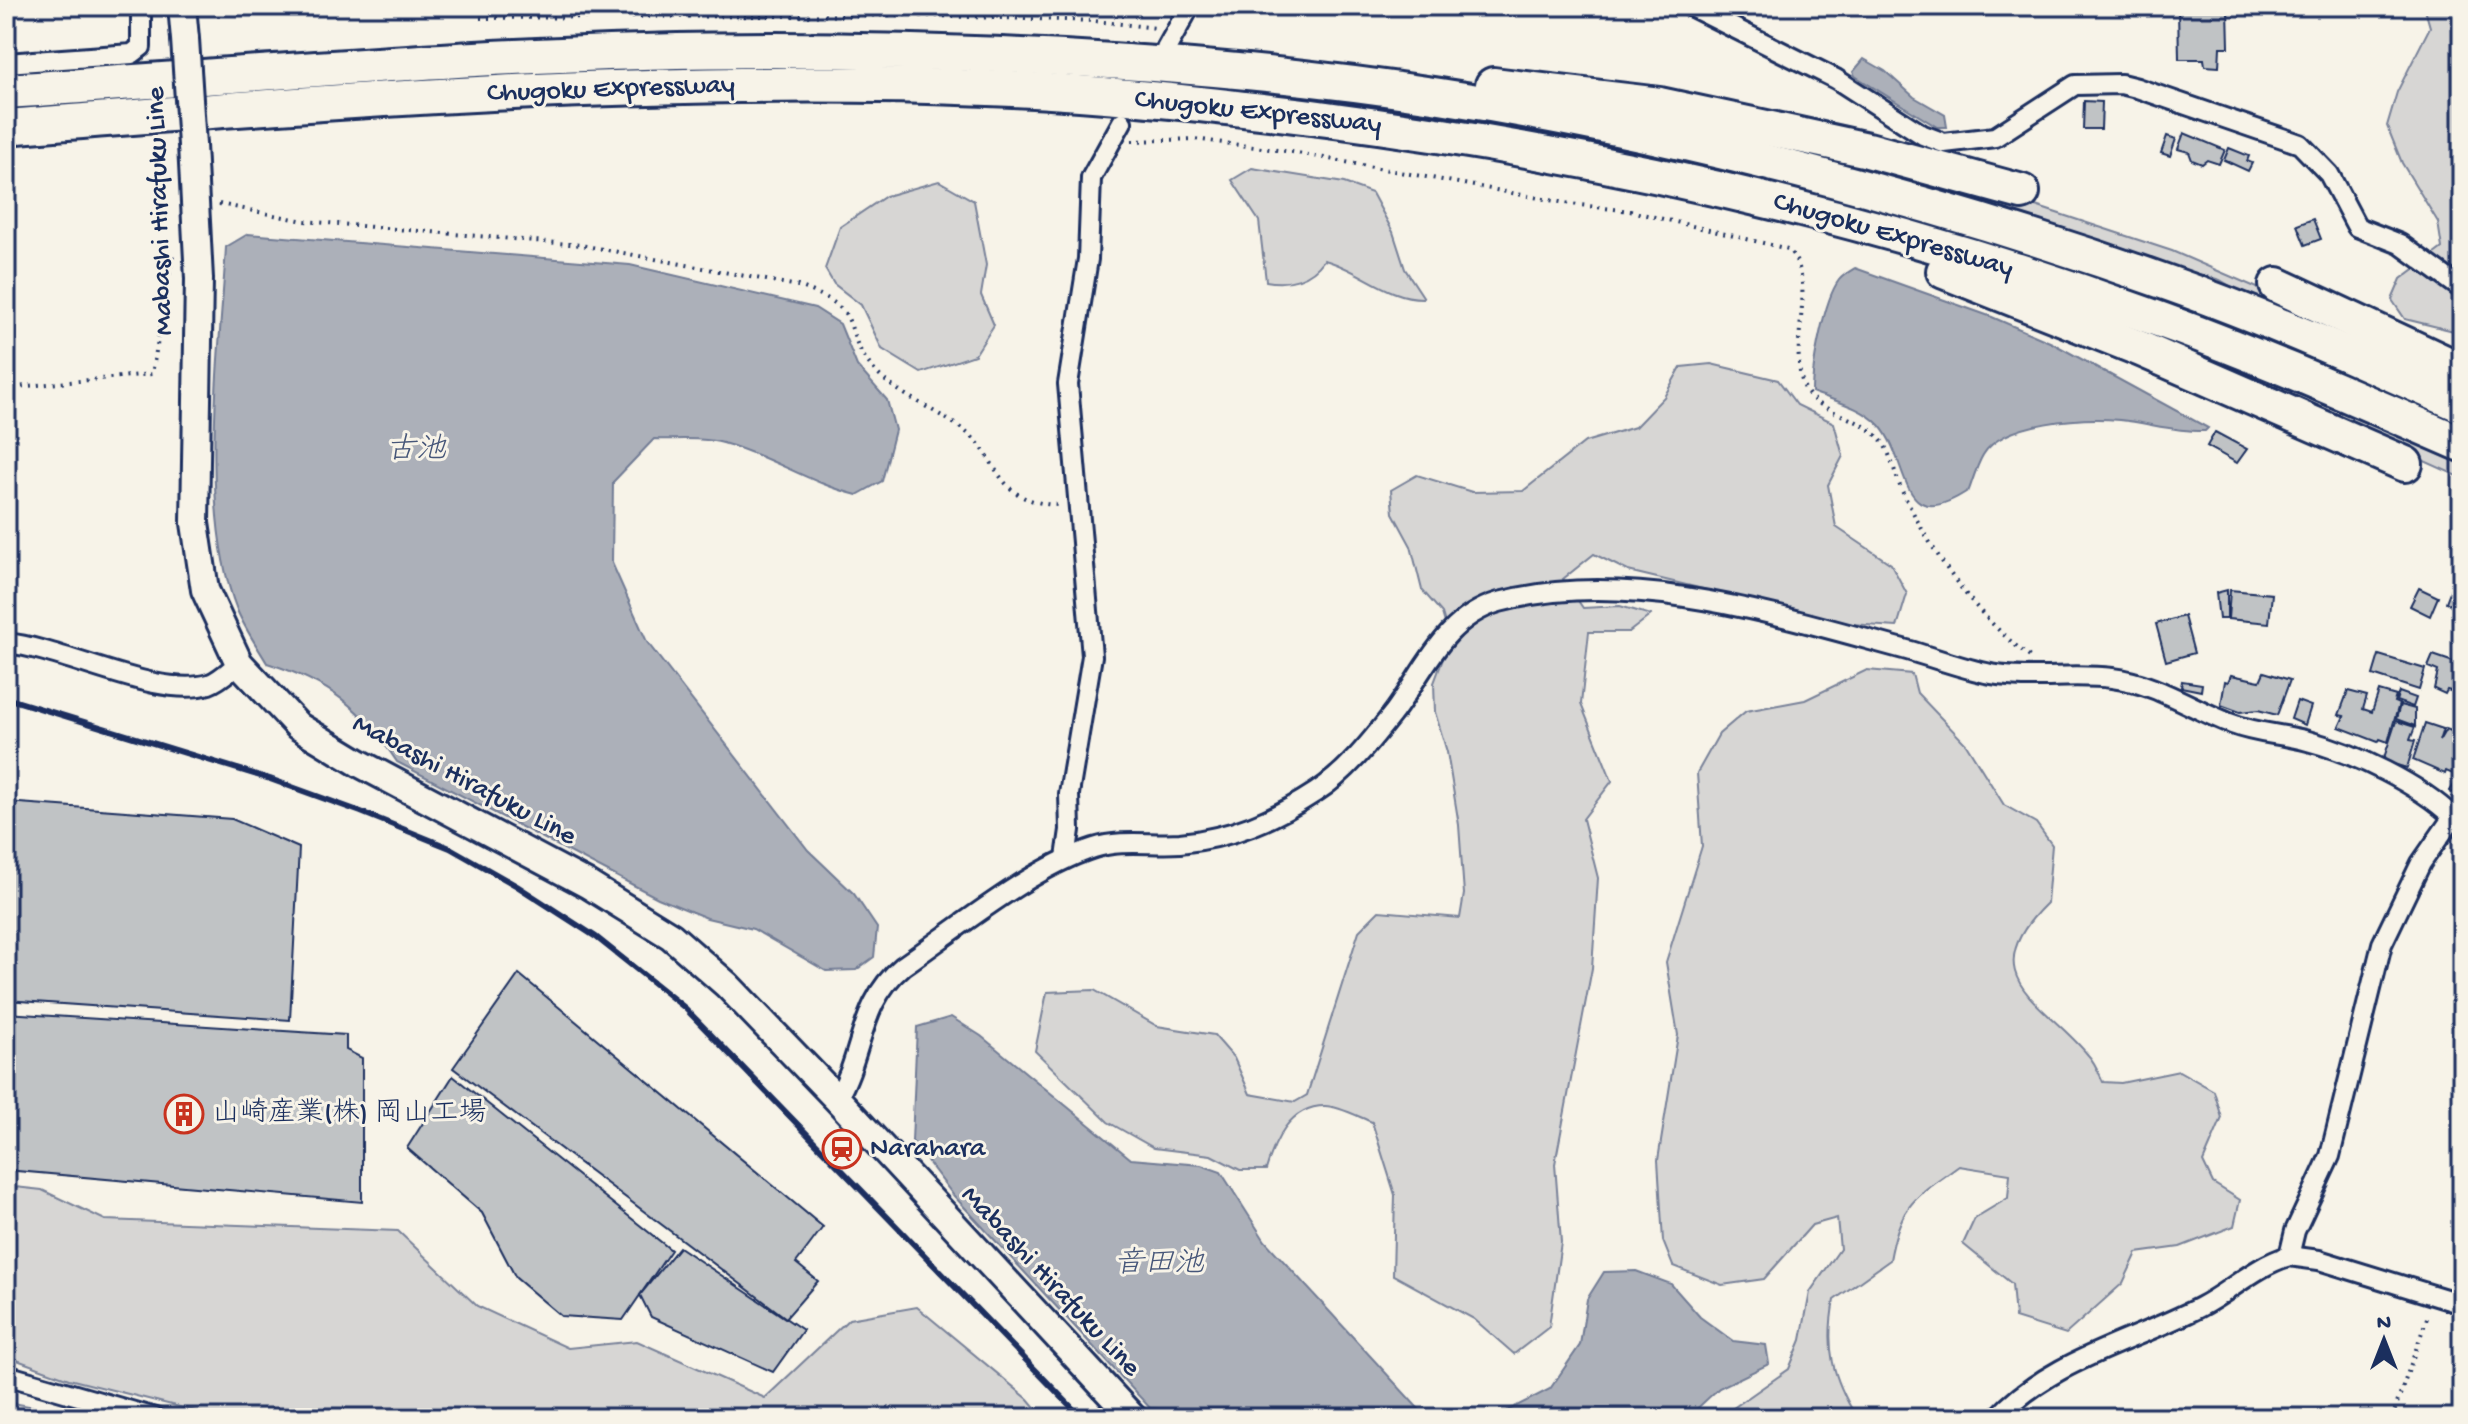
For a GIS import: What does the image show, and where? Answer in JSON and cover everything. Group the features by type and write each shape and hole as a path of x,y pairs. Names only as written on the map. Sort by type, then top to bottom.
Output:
{"highway":[{"name":"Chugoku Expressway","path":"6,91 556,56 772,50 986,55 1205,68 1441,96 1640,134 1838,182 2012,230 2175,285 2323,343 2462,405"},
{"path":"1205,68 1390,73 1660,105 1868,150 2022,192"},
{"name":"Chugoku Expressway","path":"6,127 285,105 545,91 803,83 994,88 1206,104 1418,131 1577,157 1771,201 1946,248 2147,314 2462,444"},
{"path":"1577,157 1648,184 1962,276 2405,464"},
{"path":"2277,285 2462,371"}],"main road":[{"name":"Mabashi Hirafuku Line","path":"182,6 198,237 195,523 205,590 239,663 298,726 359,763 587,884 671,936 727,985 837,1099 1133,1418"}],"street":[{"path":"6,63 132,54 141,47 141,6"},
{"path":"1170,41 1190,6"},
{"path":"1690,6 1824,72 1923,135 1944,143 1995,137 2056,94 2075,85 2092,83 2137,88 2300,144 2329,174 2357,227 2400,244 2462,289"},
{"path":"1066,858 1070,830 1069,794 1092,656 1068,384 1088,259 1091,178 1098,159 1118,130"},
{"path":"837,1099 851,1075 868,1014 881,984 903,966 1066,858 1100,845 1178,843 1224,836 1268,823 1322,788 1351,764 1395,710 1455,625 1476,611 1500,602 1584,588 1618,588 1749,611 1990,674 2116,678 2187,701 2228,723 2255,732 2314,742 2408,784 2457,815 2421,863 2382,944 2330,1156 2295,1231 2289,1256"},
{"path":"6,643 58,653 180,688 212,683 239,663"},
{"path":"1997,1418 2064,1366 2202,1306 2270,1261 2289,1256 2319,1260 2462,1304"},
{"path":"6,1375 155,1418"}],"path":[{"path":"613,6 613,16"},
{"path":"480,18 903,15 1094,21 1170,41"},
{"path":"1118,130 1129,141 1194,139 1292,152 1571,204 1630,211 1788,249 1798,260 1803,279 1797,333 1803,385 1812,401 1863,422 1882,441 1901,490 1952,580 1993,628 2053,677"},
{"path":"197,201 304,221 581,245 818,293 845,309 863,356 878,375 948,418 975,440 998,478 1020,496 1053,505 1079,503"},
{"path":"6,388 152,374 176,247 186,238 198,237"},
{"path":"2392,1418 2435,1295"}],"shaded area":[{"path":"2424,6 2462,6 2462,333 2405,319 2392,300 2401,279 2442,248 2438,222 2402,163 2387,126 2397,92 2430,27"},
{"path":"1636,112 1990,191 2172,251 2373,338 2366,348 2257,302 2220,280"},
{"path":"1252,168 1344,183 1372,193 1393,232 1405,269 1424,298 1398,294 1324,260 1313,272 1299,279 1266,281 1259,221 1232,180"},
{"path":"939,181 974,201 986,265 981,295 994,325 975,355 921,373 882,349 861,305 834,284 825,269 840,227 886,196"},
{"path":"2114,321 2195,350 2462,461 2462,478"},
{"path":"1711,364 1778,380 1797,405 1834,423 1843,456 1828,485 1836,527 1891,564 1907,594 1897,627 1850,624 1628,571 1594,554 1563,579 1583,608 1620,606 1651,615 1629,632 1589,632 1581,704 1612,781 1583,819 1598,878 1592,968 1555,1164 1561,1242 1549,1327 1514,1354 1474,1319 1393,1275 1395,1195 1372,1122 1336,1108 1312,1108 1302,1112 1285,1128 1266,1170 1240,1170 1211,1155 1154,1148 1108,1122 1035,1051 1047,992 1094,990 1157,1026 1214,1035 1234,1058 1250,1094 1295,1102 1307,1095 1359,931 1379,911 1460,918 1464,894 1459,825 1447,752 1435,712 1434,683 1450,640 1442,613 1422,590 1411,546 1393,513 1391,490 1417,475 1472,492 1523,491 1585,442 1635,427 1664,397 1681,367"},
{"path":"1867,670 1912,674 1917,693 1966,744 2004,805 2036,823 2052,845 2047,903 2025,929 2015,951 2015,970 2022,987 2090,1058 2103,1082 2121,1083 2179,1071 2214,1091 2222,1118 2203,1162 2213,1183 2240,1200 2234,1226 2180,1247 2137,1253 2123,1283 2066,1334 2015,1318 2012,1284 1963,1244 1975,1218 2008,1198 2010,1174 1959,1166 1912,1204 1899,1226 1890,1260 1834,1300 1830,1333 1833,1362 1857,1418 1719,1418 1789,1369 1801,1340 1810,1292 1840,1249 1837,1218 1812,1225 1764,1279 1722,1285 1673,1266 1663,1241 1658,1160 1678,1035 1666,962 1702,846 1697,773 1719,734 1746,711 1805,700"},
{"path":"6,1186 42,1190 105,1220 398,1231 477,1306 568,1348 637,1341 765,1398 849,1319 917,1307 1028,1399 1044,1418 223,1418 69,1379 6,1356"},
{"path":"8,1402 92,1418 6,1418"}],"water":[{"path":"1864,59 1885,71 1914,97 1945,115 1947,127 1937,127 1855,76 1853,72"},
{"name":"古池","path":"248,234 630,265 815,308 840,324 857,366 887,400 895,430 882,481 857,495 723,443 698,439 654,439 613,482 612,563 647,642 808,850 854,894 877,928 874,957 856,970 826,971 753,929 707,918 658,898 397,762 371,726 342,699 309,679 267,663 240,617 225,570 215,480 217,383 226,247"},
{"path":"1855,268 1992,317 2052,343 2208,428 2205,431 2184,430 2105,419 2066,421 2026,428 1993,444 1983,455 1969,490 1946,503 1929,505 1918,500 1909,489 1889,440 1879,425 1856,409 1812,392 1814,366 1828,302 1839,280"},
{"name":"音田池","path":"951,1017 981,1036 1131,1159 1201,1165 1221,1172 1265,1241 1427,1418 1177,1418 1169,1410 1150,1408 954,1196 912,1141 917,1027"},
{"path":"1636,1271 1671,1284 1700,1317 1733,1341 1766,1345 1769,1364 1719,1388 1687,1418 1493,1418 1550,1389 1580,1345 1587,1299 1604,1272"}],"building":[{"path":"2178,7 2228,8 2229,47 2220,47 2219,67 2205,66 2204,59 2179,59"},
{"path":"2084,101 2102,102 2101,129 2083,129"},
{"path":"2184,133 2225,150 2219,164 2207,160 2202,164 2192,160 2189,152 2178,149"},
{"path":"2167,136 2176,139 2170,156 2161,153"},
{"path":"2229,148 2249,156 2247,161 2252,163 2248,171 2224,160"},
{"path":"2313,219 2321,239 2305,245 2297,225"},
{"path":"2215,432 2247,449 2237,463 2207,446"},
{"path":"2452,586 2461,590 2453,606 2446,602"},
{"path":"2419,588 2438,597 2430,616 2410,606"},
{"path":"2227,590 2227,619 2219,619 2216,593"},
{"path":"2230,590 2272,594 2269,623 2228,619"},
{"path":"2459,602 2462,603 2462,621 2453,617"},
{"path":"2184,616 2194,653 2166,661 2156,624"},
{"path":"2379,655 2425,669 2419,690 2373,675"},
{"path":"2433,655 2462,665 2454,692 2447,690 2445,694 2434,689 2438,671 2428,667"},
{"path":"2264,672 2290,680 2277,715 2258,710 2240,712 2221,705 2225,681 2228,682 2231,675 2260,681"},
{"path":"2182,681 2202,684 2201,691 2181,687"},
{"path":"2348,691 2367,696 2363,709 2372,712 2379,691 2396,696 2394,702 2399,704 2388,742 2380,739 2378,742 2339,727 2344,716 2339,715"},
{"path":"2399,692 2416,698 2413,707 2396,701"},
{"path":"2297,701 2311,706 2305,725 2291,719"},
{"path":"2400,705 2415,709 2415,726 2396,719"},
{"path":"2396,721 2415,727 2410,740 2415,741 2407,768 2383,761"},
{"path":"2425,723 2443,729 2439,741 2446,729 2462,735 2462,766 2458,776 2446,771 2445,774 2413,760"},
{"path":"2462,772 2462,799 2450,791"},
{"name":"山崎産業(株) 岡山工場","path":"6,802 232,819 299,848 290,1020 6,1000"},
{"name":"山崎産業(株) 岡山工場","path":"519,974 823,1227 796,1263 818,1281 786,1318 453,1068"},
{"name":"山崎産業(株) 岡山工場","path":"6,1013 346,1035 346,1050 362,1058 362,1202 6,1170"},
{"name":"山崎産業(株) 岡山工場","path":"453,1076 671,1250 623,1320 561,1316 516,1278 482,1213 407,1148"},
{"path":"679,1247 803,1330 773,1372 651,1317 640,1295"}],"railway":[{"path":"6,698 270,779 450,848 517,886 596,937 685,1008 1082,1418"}],"place":[{"name":"山崎産業(株) 岡山工場","path":"184,1114"},
{"name":"Narahara","path":"842,1149"}]}
